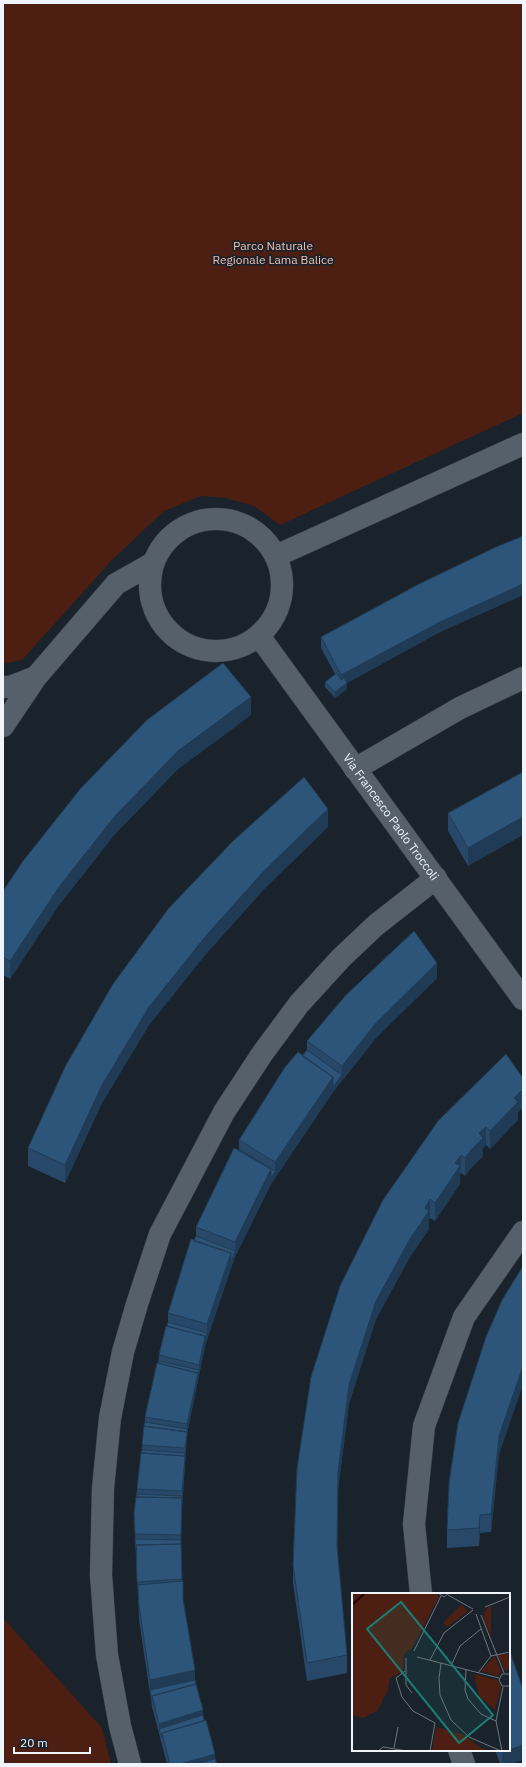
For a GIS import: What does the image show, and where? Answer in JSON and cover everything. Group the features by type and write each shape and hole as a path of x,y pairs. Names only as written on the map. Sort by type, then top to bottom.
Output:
{"street":[{"path":"276,556 523,444"},
{"path":"222,519 244,525 262,537 276,556 281,574 281,594 276,613 259,636 231,649 211,650 191,646 174,636 160,621 152,602 149,582 153,563 164,544 180,529 201,520 222,519"},
{"path":"3,726 36,677 116,584 153,563"},
{"name":"Via Francesco Paolo Troccoli","path":"259,636 355,769 519,986"},
{"path":"3,687 10,687 36,677"},
{"path":"355,769 460,708 523,678"},
{"path":"130,1764 120,1726 107,1655 101,1575 103,1488 110,1418 123,1352 160,1234 224,1112 262,1054 299,1004 341,958 376,926 436,878"},
{"path":"421,1593 414,1524 424,1426 464,1317 523,1232"},
{"path":"459,1751 464,1764"}],"green space":[{"name":"Parco Naturale Regionale Lama Balice","path":"3,3 523,3 523,413 280,525 254,506 226,498 201,496 164,511 112,560 22,660 3,664"},
{"path":"3,1618 102,1728 111,1764 3,1764"}],"building":[{"path":"523,536 523,584 440,622 341,675 321,637 419,584 496,547"},
{"path":"223,663 251,697 178,751 115,816 59,887 10,961 3,957 3,891 23,861 81,788 147,720"},
{"path":"337,673 341,680 344,678 347,683 335,692 325,682"},
{"path":"523,772 523,817 468,848 448,813"},
{"path":"304,777 328,809 264,871 205,937 149,1007 102,1085 65,1165 28,1148 66,1065 113,984 169,908 233,841"},
{"path":"414,931 437,963 376,1023 342,1066 307,1041 346,995"},
{"path":"307,1050 342,1075 333,1087 333,1077 302,1056"},
{"path":"298,1052 333,1077 275,1162 239,1140 285,1067"},
{"path":"506,1054 523,1078 523,1093 521,1091 514,1098 518,1102 490,1131 486,1127 479,1133 483,1138 465,1158 461,1155 455,1163 460,1166 435,1203 430,1199 425,1208 429,1211 410,1239 376,1301 349,1385 338,1472 337,1546 347,1655 307,1663 293,1565 297,1468 311,1377 340,1286 383,1200 438,1121"},
{"path":"234,1148 271,1169 235,1242 196,1227"},
{"path":"239,1149 275,1171 271,1178 271,1169 238,1150"},
{"path":"196,1236 235,1251 231,1263 231,1253 194,1241"},
{"path":"191,1239 231,1253 207,1324 168,1313"},
{"path":"523,1266 523,1366 499,1436 491,1514 480,1515 479,1528 447,1530 449,1483 458,1423 486,1337 502,1300"},
{"path":"168,1322 207,1333 205,1340 205,1336 167,1326"},
{"path":"166,1326 205,1336 199,1365 159,1355"},
{"path":"159,1361 199,1370 198,1378 198,1373 158,1363"},
{"path":"157,1363 198,1373 187,1424 145,1417"},
{"path":"145,1422 187,1429 187,1432 144,1426"},
{"path":"144,1426 187,1432 185,1448 142,1445"},
{"path":"142,1450 185,1453 185,1456 141,1453"},
{"path":"141,1453 185,1456 182,1491 137,1489"},
{"path":"137,1494 182,1496 182,1498 137,1497"},
{"path":"136,1497 182,1498 181,1535 135,1534 134,1513"},
{"path":"135,1539 181,1540 181,1544 136,1545 136,1550"},
{"path":"181,1544 182,1579 137,1582 136,1545"},
{"path":"183,1581 183,1599 195,1670 150,1680 139,1605 138,1585"},
{"path":"510,1652 523,1689 523,1745 510,1750"},
{"path":"195,1680 196,1684 152,1696 152,1701 150,1690"},
{"path":"196,1684 203,1710 159,1724 152,1696"},
{"path":"203,1715 204,1721 162,1733 162,1738 159,1729"},
{"path":"206,1720 215,1754 180,1764 170,1764 162,1733"},
{"path":"215,1759 217,1764 198,1764"}]}
